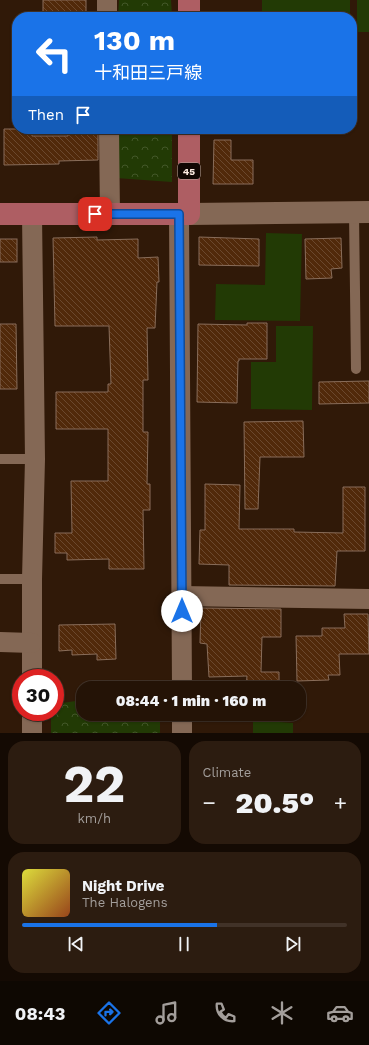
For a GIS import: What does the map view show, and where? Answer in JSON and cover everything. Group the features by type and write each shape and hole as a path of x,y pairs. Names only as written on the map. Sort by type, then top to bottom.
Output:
{"main road":[{"path":"189,0 189,12"},
{"name":"45","path":"184,214 189,134"},
{"path":"0,214 184,214"}],"street":[{"path":"107,0 107,12"},
{"path":"109,134 110,214"},
{"path":"182,681 184,214 361,212"},
{"path":"32,214 35,459 32,579 32,669"},
{"path":"182,596 369,599"},
{"path":"0,642 32,643"},
{"path":"32,721 32,733"},
{"path":"182,721 182,733"}],"lane":[{"path":"356,369 361,212"},
{"path":"0,459 35,459"},
{"path":"0,579 32,579"}],"green space":[{"path":"119,0 171,0 172,12 118,12"},
{"path":"262,0 350,0 350,12 262,12"},
{"path":"357,0 369,0 369,32 357,32"},
{"path":"117,134 172,134 172,182 116,178"},
{"path":"266,233 302,234 300,321 215,320 216,284 265,285"},
{"path":"276,326 313,326 312,410 251,409 251,362 276,362"},
{"path":"76,701 76,721 160,721 160,733 51,733 51,721 64,721 64,703"},
{"path":"253,721 293,723 293,733 253,733"}],"building":[{"path":"43,0 86,0 86,12 43,12"},
{"path":"4,129 12,129 12,134 32,134 32,136 98,134 98,160 59,161 59,164 4,165"},
{"path":"214,140 231,140 231,160 253,160 253,184 213,184"},
{"path":"97,237 97,240 138,239 138,258 158,257 159,282 157,282 155,328 147,328 148,380 143,380 143,432 148,432 147,484 150,484 150,510 143,510 144,569 109,569 109,559 67,560 67,553 55,553 55,533 72,533 71,481 108,481 108,429 56,429 56,392 108,392 108,384 111,384 109,326 55,326 53,238"},
{"path":"199,237 259,239 259,266 199,265"},
{"path":"341,238 342,268 331,269 332,278 306,279 305,239"},
{"path":"0,239 17,239 17,262 0,262"},
{"path":"247,323 267,323 267,359 239,359 237,403 197,402 198,324 247,325"},
{"path":"0,324 16,324 17,389 0,389"},
{"path":"369,381 369,403 319,404 319,382"},
{"path":"303,421 304,457 260,457 258,509 245,509 244,422"},
{"path":"205,484 240,485 239,529 294,529 294,532 343,533 343,487 365,487 365,551 337,551 335,586 229,585 229,565 199,564 200,530 205,530"},
{"path":"201,608 281,609 281,637 262,637 261,672 279,672 279,681 247,681 247,676 209,677 207,644 200,643"},
{"path":"344,614 368,614 369,654 339,654 340,675 328,675 329,680 297,681 296,636 322,636 322,628 345,628"},
{"path":"115,624 116,659 97,660 97,654 72,655 72,650 59,651 59,625"}],"route":[{"path":"95,214 179,214 182,611"}]}
